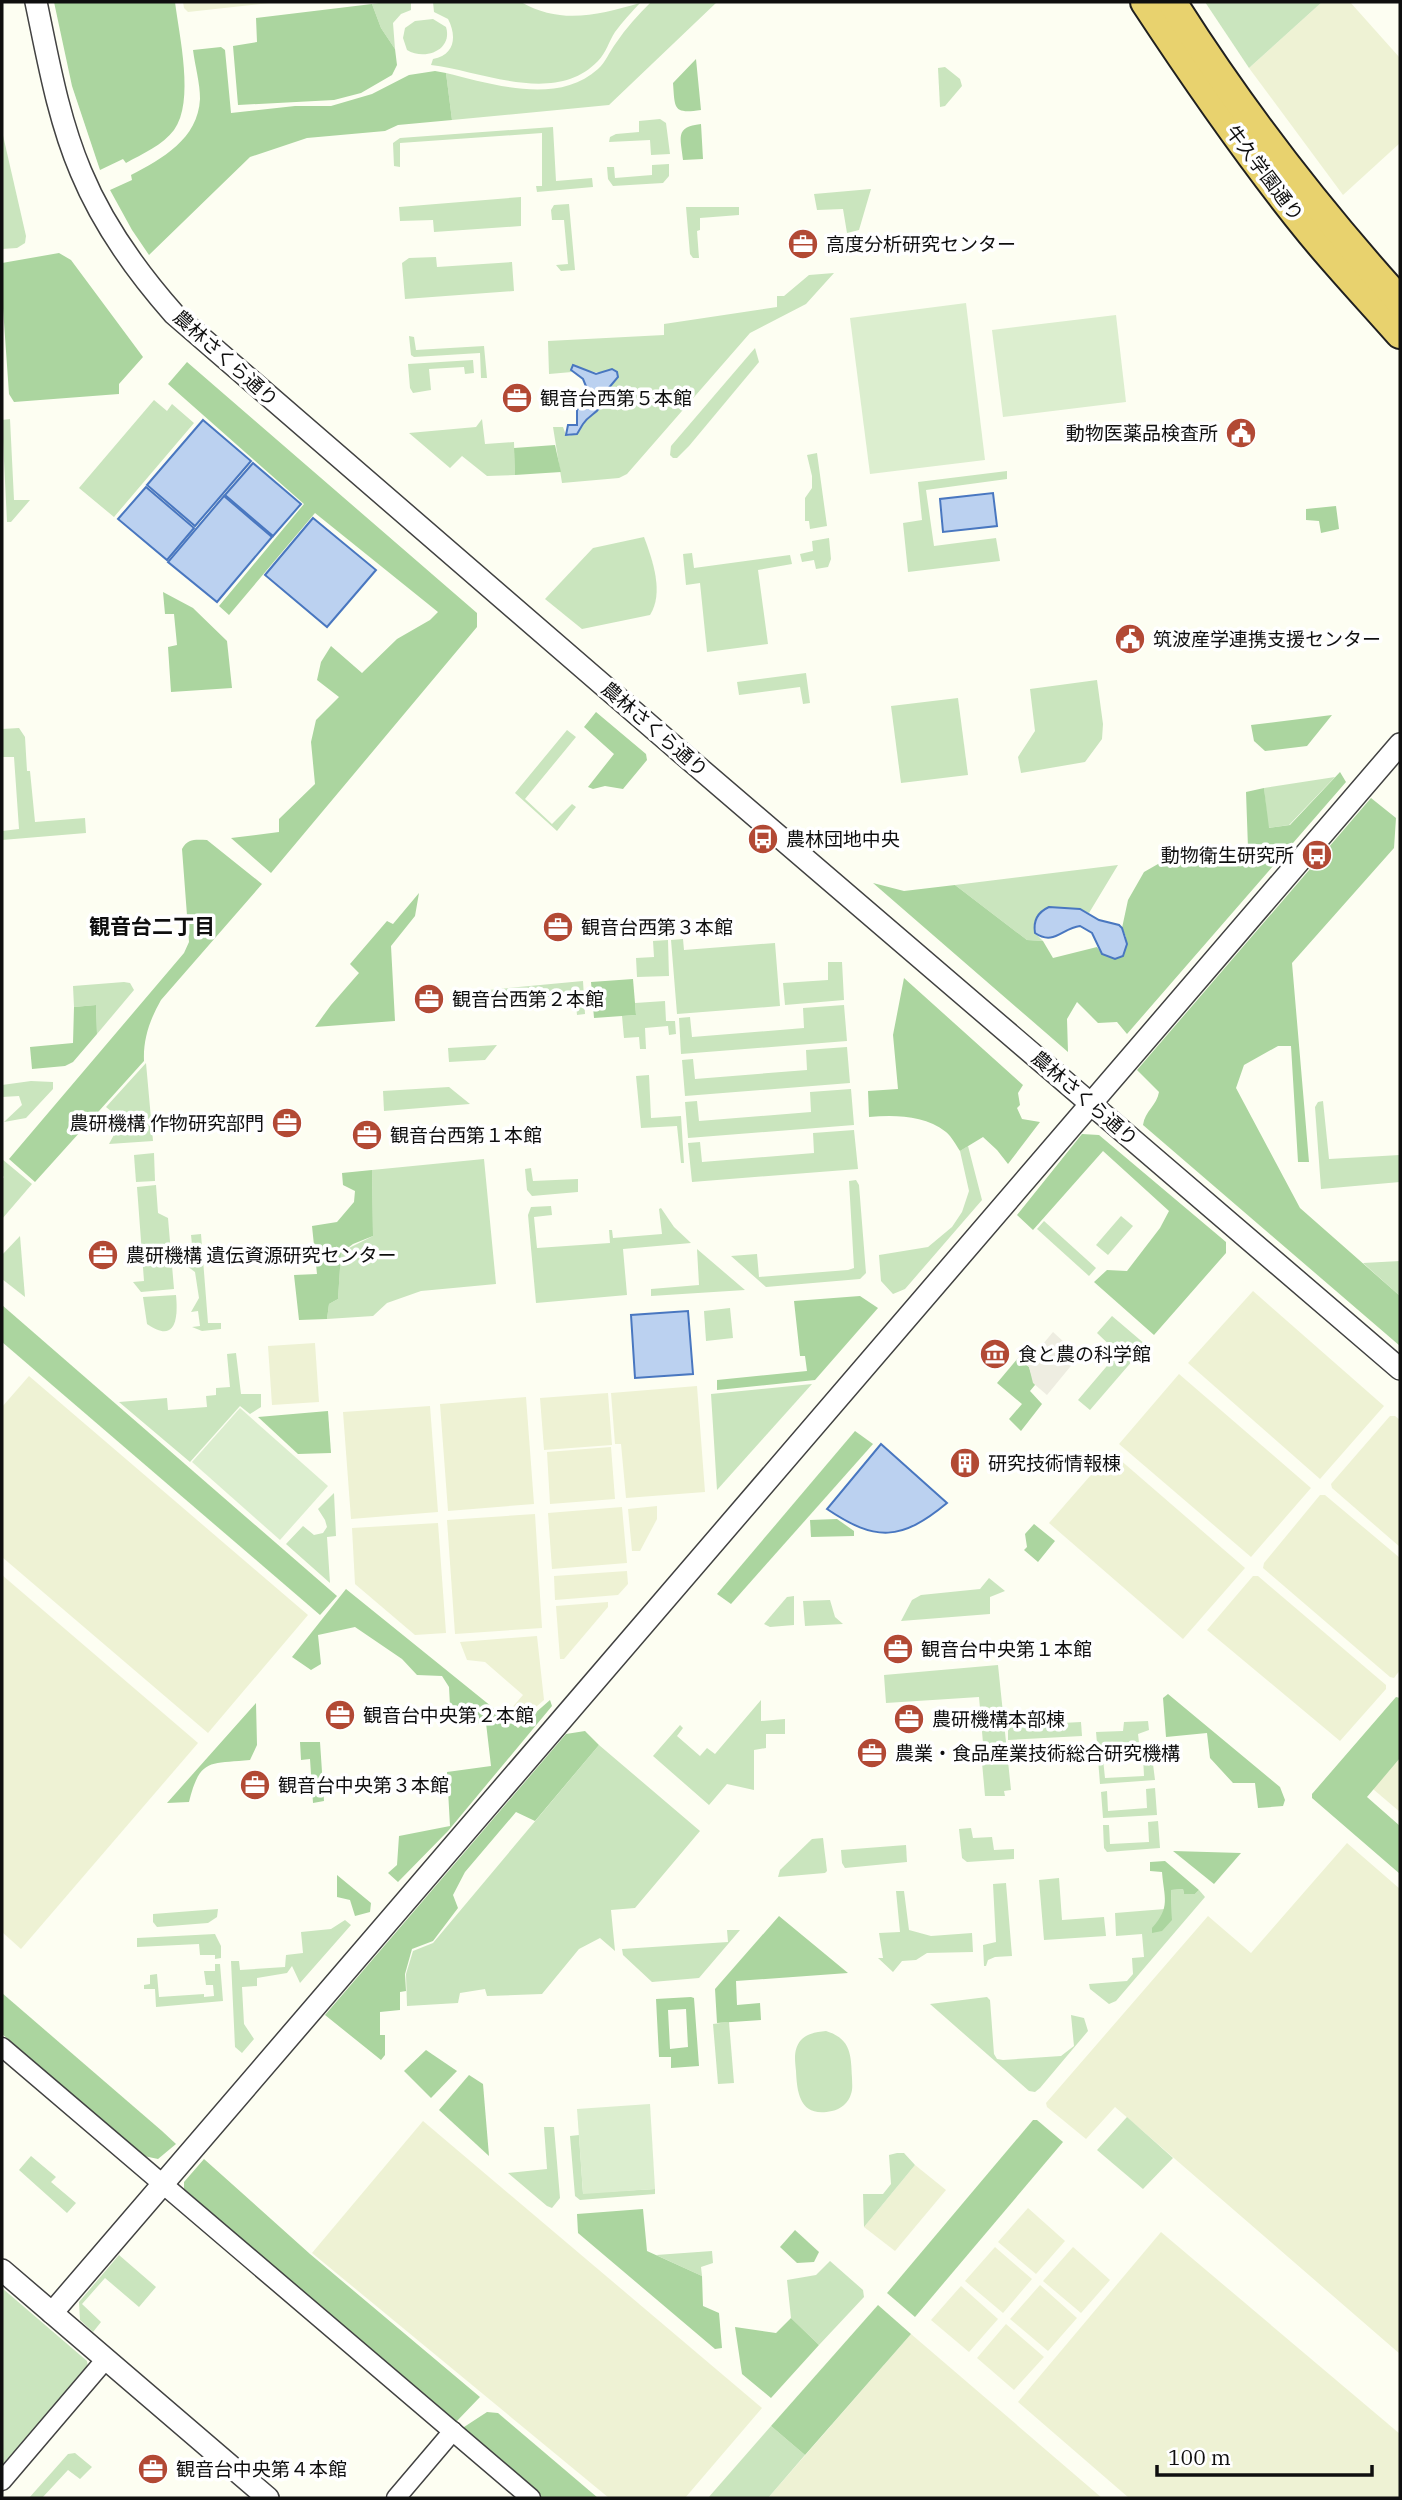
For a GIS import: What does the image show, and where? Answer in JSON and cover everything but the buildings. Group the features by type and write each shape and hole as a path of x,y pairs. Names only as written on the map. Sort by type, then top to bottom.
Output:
{"highway":[{"name":"牛久学園通り","path":"1145,2 1198,82 1267,177 1313,235 1400,334"},
{"name":"牛久学園通り","path":"1172,2 1297,179 1400,301"}],"street":[{"name":"農林さくら通り","path":"36,2 57,96 80,172 119,244 143,278 174,314 1400,1369"},
{"path":"52,2313 1400,744"},
{"path":"2,2047 531,2498"},
{"path":"2,2270 268,2498"},
{"path":"2,2481 106,2359"},
{"path":"396,2498 453,2431"}],"green space":[{"path":"54,2 175,2 184,68 184,103 174,130 152,149 126,163 123,159 100,170 72,86"},
{"path":"183,2 278,2 188,12"},
{"path":"411,2 411,10 401,14 393,23 395,49 381,28 372,4"},
{"path":"433,2 521,2 551,14 565,16 594,14 640,3 615,32 598,61 581,74 540,84 431,65 433,59 450,49 453,38 448,19 434,12"},
{"path":"651,2 717,2 609,105 452,120 446,73 524,89 563,87 582,80 598,69 624,32"},
{"path":"1205,2 1322,2 1249,68"},
{"path":"1322,2 1350,2 1400,58 1400,143 1343,195 1249,68"},
{"path":"372,4 381,28 395,49 397,65 392,75 361,93 334,100 238,105 233,46 257,42 256,18"},
{"path":"433,19 446,27 447,35 441,47 429,54 407,50 403,38 405,28 415,21"},
{"path":"221,47 225,50 231,113 295,106 331,106 372,94 409,75 435,71 446,73 452,120 398,125 385,131 307,138 250,157 149,255 110,190 132,180 131,175 155,162 185,136 198,113 200,99 193,50"},
{"path":"696,59 701,110 680,110 675,104 673,83"},
{"path":"945,67 960,79 962,86 945,106 940,107 938,68"},
{"path":"660,119 666,123 670,154 651,155 650,140 609,142 610,137 616,134 639,132 639,121"},
{"path":"701,124 703,159 683,160 683,131"},
{"path":"553,127 556,181 592,178 593,187 537,192 536,186 542,186 542,133 400,143 400,167 394,166 393,143 400,138"},
{"path":"2,131 26,236 25,243 17,248 2,249"},
{"path":"669,164 669,176 663,183 613,186 608,179 607,167 614,167 615,178 652,175 652,165"},
{"path":"871,189 859,230 847,233 843,209 817,210 814,194"},
{"path":"521,197 521,226 434,232 433,220 400,221 399,207"},
{"path":"569,204 575,270 561,271 556,265 568,264 564,220 552,220 551,210 554,205"},
{"path":"686,207 739,207 739,215 700,218 700,230 697,231 699,258 693,258 690,254"},
{"path":"59,253 71,260 143,357 119,384 119,394 14,402 9,394 2,263"},
{"path":"436,257 437,267 512,262 514,291 405,299 402,263 409,258"},
{"path":"834,273 806,304 750,333 627,474 619,478 562,483 553,427 563,427 569,436 580,431 583,424 602,405 602,396 618,374 591,371 575,365 572,372 549,374 548,341 664,335 664,324 777,307 777,296 784,296 809,275"},
{"path":"966,303 985,460 870,474 850,318"},
{"path":"1116,315 1126,402 1003,417 992,330"},
{"path":"409,336 414,337 416,350 484,346 487,378 481,378 480,353 414,357 411,355"},
{"path":"755,348 759,362 689,446 677,458 673,458 670,455 671,446"},
{"path":"473,360 474,373 465,374 464,367 429,369 431,390 413,393 410,388 408,364"},
{"path":"187,362 477,613 477,627 271,873 231,838 279,832 279,819 315,784 311,742 316,720 339,697 317,680 321,662 331,646 362,673 397,639 430,620 438,612 315,513 229,615 219,606 304,504 168,384"},
{"path":"154,400 167,411 172,404 194,423 114,517 79,488"},
{"path":"10,419 14,500 30,500 11,522 7,522 2,420"},
{"path":"482,419 485,444 514,442 515,475 487,476 462,456 450,468 409,433 476,427"},
{"path":"555,445 561,472 515,475 514,448"},
{"path":"817,453 827,526 810,529 809,521 805,521 805,498 812,488 807,455"},
{"path":"1007,471 1007,479 926,490 934,546 996,538 1000,561 908,572 903,523 922,520 918,482"},
{"path":"1336,506 1339,529 1321,533 1319,521 1306,520 1306,509"},
{"path":"644,537 654,566 657,587 650,615 582,629 545,599 593,548"},
{"path":"829,538 831,559 828,567 816,569 814,560 802,562 800,554 813,551 812,541"},
{"path":"692,553 694,568 790,555 792,564 758,570 768,644 707,652 700,583 686,585 683,554"},
{"path":"163,592 193,608 227,641 232,688 171,692 168,647 177,645 174,614 165,614"},
{"path":"806,673 810,703 803,704 800,687 739,695 737,682"},
{"path":"1097,680 1103,724 1102,739 1085,762 1021,773 1018,757 1035,731 1030,689"},
{"path":"958,698 968,775 901,783 891,706"},
{"path":"596,712 646,754 647,760 623,789 588,787 614,754 584,727"},
{"path":"1332,715 1307,746 1265,751 1254,741 1251,725"},
{"path":"19,728 25,737 35,822 85,818 86,833 2,840 2,831 19,829 14,757 2,757 2,729"},
{"path":"567,730 576,737 525,799 552,824 572,804 576,807 557,831 515,793"},
{"path":"1340,772 1346,782 1127,1034 1117,1022 1098,1023 1077,1002 1067,1019 1068,1052 873,883 904,891 955,885 1027,940 1043,941 1053,958 1097,947 1102,954 1126,937 1122,928 1128,900 1144,872 1165,860 1248,848 1246,792 1264,788 1269,828 1290,825"},
{"path":"1335,777 1289,825 1268,828 1264,788"},
{"path":"1371,798 1396,818 1394,848 1292,963 1309,1162 1298,1162 1291,1046 1278,1046 1244,1065 1236,1088 1300,1208 1400,1296 1400,1346 1143,1125 1159,1092 1137,1070"},
{"path":"207,840 262,884 161,1000 148,1029 144,1061 35,1182 9,1159 184,953 189,942 182,849 190,841"},
{"path":"1118,865 1089,913 1080,909 1035,933 1043,941 1027,940 955,885"},
{"path":"419,893 415,916 391,946 395,1021 315,1027 359,973 350,964 387,921 393,924"},
{"path":"683,939 684,950 775,943 780,1006 677,1014 671,940"},
{"path":"668,940 669,976 637,977 636,958 654,957 653,941"},
{"path":"828,962 842,962 844,1000 785,1005 783,983 828,980"},
{"path":"904,978 1023,1085 1018,1093 1020,1105 1017,1108 1022,1119 1040,1122 1008,1164 983,1137 960,1151 946,1132 928,1122 899,1116 869,1117 868,1091 898,1089 893,1035"},
{"path":"633,979 636,1015 594,1018 591,982"},
{"path":"583,981 585,1014 577,1015 575,995 457,1004 456,993"},
{"path":"130,983 134,990 97,1034 96,1005 74,1007 73,986"},
{"path":"665,1001 666,1021 675,1021 676,1034 669,1035 668,1026 645,1028 646,1049 640,1049 639,1037 624,1038 622,1016 636,1015 635,1003"},
{"path":"96,1005 97,1034 73,1062 65,1066 32,1069 30,1047 73,1043 74,1007"},
{"path":"844,1005 847,1041 681,1054 679,1018 690,1017 692,1037 804,1028 803,1008"},
{"path":"497,1045 485,1060 449,1062 448,1048"},
{"path":"847,1047 850,1083 685,1096 682,1060 693,1059 695,1079 807,1070 806,1050"},
{"path":"146,1063 153,1141 109,1144 122,1120 106,1107"},
{"path":"649,1075 651,1118 681,1116 684,1163 681,1163 677,1126 641,1128 636,1076"},
{"path":"31,1081 53,1082 53,1089 26,1118 4,1122 22,1105 19,1096 2,1097 2,1085"},
{"path":"449,1087 470,1104 384,1111 383,1091"},
{"path":"851,1089 854,1125 688,1138 685,1102 697,1101 699,1121 811,1112 810,1092"},
{"path":"1323,1101 1329,1159 1400,1155 1400,1182 1321,1189 1315,1107 1318,1102"},
{"path":"854,1130 858,1169 692,1182 688,1143 700,1142 702,1162 814,1153 813,1133"},
{"path":"1082,1134 1099,1135 1226,1242 1226,1253 1154,1335 1094,1282 1107,1270 1127,1271 1160,1228 1169,1211 1103,1151 1033,1230 1017,1215"},
{"path":"968,1146 982,1200 905,1289 893,1294 881,1281 879,1255 928,1247 952,1227 962,1212 969,1191 960,1151"},
{"path":"154,1153 155,1181 136,1182 134,1155"},
{"path":"2,1159 32,1184 2,1219 4,1177"},
{"path":"484,1159 496,1284 421,1291 387,1303 373,1316 327,1319 329,1304 338,1299 341,1252 373,1236 372,1170"},
{"path":"531,1168 533,1181 578,1179 578,1192 532,1196 527,1190 525,1169"},
{"path":"372,1170 373,1236 353,1244 341,1253 338,1299 329,1304 327,1319 299,1320 294,1275 317,1274 312,1226 337,1222 354,1202 355,1191 343,1185 342,1173"},
{"path":"856,1180 859,1185 866,1273 860,1279 766,1287 731,1256 757,1254 759,1277 854,1268 849,1181"},
{"path":"156,1185 158,1213 168,1218 174,1289 141,1292 133,1282 144,1281 137,1187"},
{"path":"551,1206 552,1215 534,1217 537,1248 610,1243 609,1230 612,1230 613,1238 662,1234 661,1208 674,1227 691,1243 623,1249 627,1295 536,1303 528,1215 531,1207"},
{"path":"1121,1216 1133,1226 1108,1255 1096,1245"},
{"path":"1044,1221 1096,1268 1089,1276 1037,1229"},
{"path":"201,1234 208,1323 221,1323 221,1329 202,1331 192,1327 200,1326 198,1311 191,1312 199,1298 195,1272 187,1266 194,1264 191,1235"},
{"path":"20,1236 25,1297 2,1279 2,1255"},
{"path":"697,1249 745,1290 651,1296 651,1289 699,1285"},
{"path":"1400,1261 1400,1296 1363,1263"},
{"path":"1253,1291 1384,1406 1320,1479 1188,1363"},
{"path":"176,1295 176,1319 170,1330 157,1330 147,1324 143,1297"},
{"path":"860,1296 878,1308 815,1380 717,1390 717,1380 807,1371 805,1356 800,1356 794,1301"},
{"path":"2,1305 337,1596 320,1615 2,1342"},
{"path":"730,1308 733,1338 706,1341 704,1311"},
{"path":"1112,1316 1146,1345 1090,1410 1078,1400 1118,1353 1097,1333"},
{"path":"315,1343 319,1402 272,1405 268,1346"},
{"path":"236,1353 241,1394 261,1394 261,1407 250,1414 240,1406 190,1462 119,1402 167,1398 168,1410 207,1407 206,1396 216,1395 216,1388 230,1387 227,1354"},
{"path":"1018,1358 1029,1367 1035,1385 1030,1391 1042,1404 1021,1431 1009,1419 1022,1404 997,1383"},
{"path":"1179,1374 1311,1488 1251,1557 1119,1444"},
{"path":"29,1376 308,1615 208,1733 2,1557 2,1407"},
{"path":"812,1384 717,1490 711,1394"},
{"path":"697,1386 705,1492 626,1498 621,1444 615,1444 611,1393"},
{"path":"608,1393 612,1445 544,1450 540,1398"},
{"path":"526,1397 534,1504 448,1511 440,1404"},
{"path":"430,1406 438,1512 351,1519 343,1412"},
{"path":"240,1408 328,1486 280,1540 192,1462"},
{"path":"328,1411 331,1453 298,1454 258,1417"},
{"path":"1390,1416 1400,1420 1400,1547 1332,1488 1331,1484"},
{"path":"855,1431 873,1444 731,1604 717,1594"},
{"path":"611,1447 615,1499 550,1504 547,1452"},
{"path":"1111,1452 1245,1568 1183,1639 1049,1523"},
{"path":"334,1493 336,1536 327,1537 330,1583 286,1544 303,1526 314,1535 323,1533 327,1527 318,1509"},
{"path":"1320,1495 1325,1495 1400,1558 1400,1670 1394,1678 1263,1568 1264,1563"},
{"path":"657,1506 657,1519 640,1551 632,1551 628,1509"},
{"path":"622,1507 627,1563 552,1569 548,1513"},
{"path":"535,1514 542,1628 455,1634 447,1520"},
{"path":"837,1519 854,1531 854,1536 811,1537 810,1520"},
{"path":"438,1523 446,1633 415,1635 355,1584 352,1528"},
{"path":"1034,1524 1055,1541 1038,1562 1024,1550 1027,1547 1025,1534"},
{"path":"627,1571 628,1584 618,1595 555,1600 554,1576"},
{"path":"2,1575 198,1743 21,1949 2,1932"},
{"path":"1253,1576 1258,1576 1386,1685 1386,1689 1340,1741 1207,1630"},
{"path":"989,1578 1005,1591 990,1597 990,1614 901,1621 912,1600 921,1595 980,1589"},
{"path":"346,1589 518,1728 550,1700 552,1706 448,1831 398,1882 388,1873 397,1865 399,1836 450,1826 447,1772 491,1766 486,1723 451,1724 449,1687 442,1676 417,1675 402,1659 355,1627 318,1635 321,1664 311,1670 292,1657"},
{"path":"794,1596 794,1625 770,1627 764,1624 787,1597"},
{"path":"830,1600 835,1617 843,1624 805,1626 803,1601"},
{"path":"608,1602 608,1607 564,1659 560,1659 556,1606"},
{"path":"537,1636 544,1700 521,1720 509,1711 523,1695 485,1662 467,1660 460,1642"},
{"path":"998,1665 1011,1790 1004,1791 1005,1796 985,1796 981,1751 975,1750 975,1745 983,1743 979,1697 886,1703 884,1675"},
{"path":"1168,1694 1280,1787 1285,1800 1283,1806 1258,1808 1255,1783 1233,1783 1210,1758 1207,1733 1166,1737 1163,1698"},
{"path":"1396,1697 1400,1698 1400,1758 1367,1797 1400,1826 1400,1874 1312,1798 1312,1794"},
{"path":"761,1700 761,1721 785,1719 785,1734 766,1734 766,1748 754,1750 754,1790 727,1784 709,1805 653,1756 680,1725 683,1728 677,1736 700,1756 707,1748 715,1754"},
{"path":"256,1703 257,1745 250,1760 208,1766 197,1777 189,1802 167,1803"},
{"path":"1148,1721 1149,1730 1138,1734 1140,1751 1098,1754 1096,1732 1123,1731 1124,1722"},
{"path":"1081,1722 1082,1736 1008,1740 1008,1726"},
{"path":"585,1731 599,1745 535,1821 516,1812 465,1872 453,1895 458,1908 433,1941 412,1949 405,1974 406,1991 400,1992 400,2010 380,2012 380,2035 385,2035 385,2055 381,2060 325,2015 566,1734"},
{"path":"300,1742 320,1742 324,1801 313,1803 310,1759 301,1760"},
{"path":"599,1745 700,1831 635,1908 611,1910 615,1951 600,1938 579,1949 542,1994 487,1996 485,1989 460,1993 458,2003 407,2006 406,1974 413,1951 433,1943"},
{"path":"1143,1756 1152,1756 1155,1780 1100,1784 1098,1759 1103,1759 1105,1778 1144,1776"},
{"path":"1400,1758 1400,1812 1373,1789"},
{"path":"1155,1788 1157,1815 1103,1818 1101,1792 1107,1791 1108,1811 1147,1808 1146,1789"},
{"path":"1158,1821 1160,1848 1107,1852 1104,1848 1103,1825 1109,1825 1110,1844 1149,1842 1148,1822"},
{"path":"971,1828 973,1838 992,1837 994,1850 1014,1849 1014,1859 967,1862 962,1858 959,1829"},
{"path":"823,1838 827,1871 825,1873 778,1877 780,1870 812,1839"},
{"path":"1347,1843 1400,1889 1400,2354 1115,2107 1086,2139 1047,2107 1046,2103 1208,1916 1251,1953"},
{"path":"906,1845 907,1862 845,1868 842,1863 841,1850"},
{"path":"1173,1851 1241,1853 1214,1884"},
{"path":"1165,1861 1199,1890 1195,1894 1184,1894 1183,1889 1171,1890 1172,1920 1162,1931 1152,1933 1152,1928 1162,1914 1165,1896 1162,1872 1150,1871 1150,1862"},
{"path":"337,1875 371,1903 370,1912 355,1916 350,1900 337,1897"},
{"path":"1059,1878 1062,1920 1104,1917 1106,1936 1044,1940 1039,1880"},
{"path":"1006,1883 1012,1956 995,1957 988,1960 984,1966 983,1945 996,1942 993,1884"},
{"path":"1183,1889 1184,1894 1195,1894 1199,1890 1205,1897 1116,2001 1109,2004 1090,1989 1089,1984 1127,1981 1133,1974 1132,1958 1144,1957 1142,1934 1116,1936 1115,1913 1165,1909 1163,1916 1172,1920 1171,1890"},
{"path":"896,1891 904,1891 909,1930 931,1936 972,1933 973,1952 927,1953 916,1960 902,1961 893,1972 878,1958 883,1958 879,1933 900,1932"},
{"path":"218,1909 217,1917 208,1923 157,1927 153,1922 153,1914"},
{"path":"779,1916 848,1973 736,1981 737,2005 760,2003 761,2020 717,2023 715,1989"},
{"path":"345,1920 351,1925 300,1983 292,1966 287,1973 257,1978 257,1986 242,1987 244,2024 254,2039 242,2053 235,2047 231,1961 239,1961 240,1970 285,1967 286,1955 303,1953 301,1932 331,1929"},
{"path":"727,1930 740,1930 699,1978 652,1982 623,1955 622,1949 728,1942"},
{"path":"215,1934 221,1946 221,1958 215,1959 215,1955 200,1955 199,1944 137,1947 137,1938"},
{"path":"215,1964 220,1964 223,2001 156,2007 155,1989 144,1989 144,1985 150,1984 150,1975 157,1974 159,1997 204,1994 204,1997 214,1996 213,1985 206,1985 204,1971 215,1971"},
{"path":"2,1993 176,2144 158,2159 144,2156 2,2034"},
{"path":"987,1997 990,2000 994,2054 997,2059 1061,2056 1074,2046 1071,2015 1084,2018 1088,2031 1040,2088 1035,2092 1029,2091 930,2004"},
{"path":"694,1998 699,2066 671,2068 671,2057 659,2057 656,1999","holes":["686,2009 688,2047 670,2049 668,2010"]},
{"path":"729,2022 734,2083 718,2084 713,2024"},
{"path":"826,2031 840,2038 848,2048 852,2088 844,2105 822,2112 813,2111 803,2103 797,2080 795,2055 798,2044 804,2038"},
{"path":"426,2050 457,2071 431,2098 404,2071"},
{"path":"469,2075 483,2084 489,2156 439,2110"},
{"path":"650,2104 655,2189 583,2194 577,2109"},
{"path":"1127,2117 1173,2158 1143,2189 1097,2150"},
{"path":"1033,2120 1037,2120 1063,2142 915,2317 887,2293"},
{"path":"423,2121 762,2408 685,2498 609,2498 312,2253"},
{"path":"544,2127 554,2127 560,2198 552,2208 508,2173 547,2169"},
{"path":"579,2135 583,2193 655,2189 655,2194 580,2200 575,2196 570,2136"},
{"path":"904,2153 915,2165 864,2227 863,2194 883,2194 891,2184 889,2155"},
{"path":"31,2156 56,2177 51,2182 76,2203 67,2213 19,2170"},
{"path":"204,2159 310,2254 480,2397 455,2423 184,2189 184,2182"},
{"path":"915,2165 946,2190 895,2251 864,2227"},
{"path":"1028,2208 1065,2241 1036,2274 998,2242"},
{"path":"643,2209 647,2251 702,2276 703,2306 719,2313 722,2348 715,2349 578,2233 577,2214"},
{"path":"795,2230 819,2252 814,2262 797,2263 780,2247"},
{"path":"1161,2232 1400,2434 1400,2498 1129,2498 1018,2402"},
{"path":"995,2247 1032,2279 1003,2313 965,2281"},
{"path":"1073,2247 1110,2280 1081,2313 1043,2281"},
{"path":"712,2251 713,2263 701,2267 702,2276 656,2255"},
{"path":"119,2255 156,2287 139,2307 105,2278 82,2304 101,2322 93,2332 80,2320 79,2302"},
{"path":"830,2261 863,2290 864,2297 819,2345 791,2318 787,2280 816,2275"},
{"path":"1040,2285 1077,2318 1048,2351 1010,2319"},
{"path":"961,2286 998,2319 969,2352 931,2320"},
{"path":"2,2288 87,2361 88,2368 2,2470"},
{"path":"878,2305 911,2334 805,2455 771,2426"},
{"path":"791,2318 819,2345 771,2398 742,2374 735,2327 776,2333"},
{"path":"1006,2324 1044,2357 1014,2390 977,2358"},
{"path":"911,2334 1102,2498 768,2498"},
{"path":"487,2412 498,2413 598,2498 541,2498 461,2429"},
{"path":"771,2426 805,2455 768,2498 708,2498"},
{"path":"75,2453 92,2467 80,2479 68,2470 42,2498 29,2498 68,2454"}],"shaded area":[{"path":"1053,1332 1079,1356 1047,1395 1033,1383 1029,1367 1018,1358 1026,1349 1036,1357 1040,1353 1038,1350"}],"water":[{"path":"573,365 596,374 612,369 617,372 618,377 602,396 598,410 586,420 577,434 566,435 568,425 577,425 577,410 590,396 583,379 571,370"},
{"path":"203,420 251,461 195,526 147,485"},
{"path":"253,463 301,504 273,536 225,495"},
{"path":"146,487 194,528 167,560 118,519"},
{"path":"993,493 997,526 943,532 940,499"},
{"path":"224,496 272,537 217,602 168,562"},
{"path":"313,518 376,570 327,627 265,575"},
{"path":"1049,907 1080,909 1099,920 1119,925 1127,944 1123,956 1115,959 1102,954 1092,933 1080,926 1048,938 1035,933 1037,917"},
{"path":"688,1311 693,1374 635,1378 631,1315"},
{"path":"881,1444 947,1503 916,1525 888,1533 860,1527 827,1509"}],"place":[{"name":"高度分析研究センター","path":"803,244"},
{"name":"観音台西第５本館","path":"517,398"},
{"name":"動物医薬品検査所","path":"1241,433"},
{"name":"筑波産学連携支援センター","path":"1130,639"},
{"name":"農林団地中央","path":"763,839"},
{"name":"動物衛生研究所","path":"1317,855"},
{"name":"観音台西第３本館","path":"558,927"},
{"name":"観音台西第２本館","path":"429,999"},
{"name":"農研機構 作物研究部門","path":"287,1123"},
{"name":"観音台西第１本館","path":"367,1135"},
{"name":"農研機構 遺伝資源研究センター","path":"103,1255"},
{"name":"食と農の科学館","path":"995,1354"},
{"name":"研究技術情報棟","path":"965,1463"},
{"name":"観音台中央第１本館","path":"898,1649"},
{"name":"観音台中央第２本館","path":"340,1715"},
{"name":"農研機構本部棟","path":"909,1719"},
{"name":"農業・食品産業技術総合研究機構","path":"872,1753"},
{"name":"観音台中央第３本館","path":"255,1785"},
{"name":"観音台中央第４本館","path":"153,2469"}],"district":[{"name":"観音台二丁目","path":"152,927"}]}
